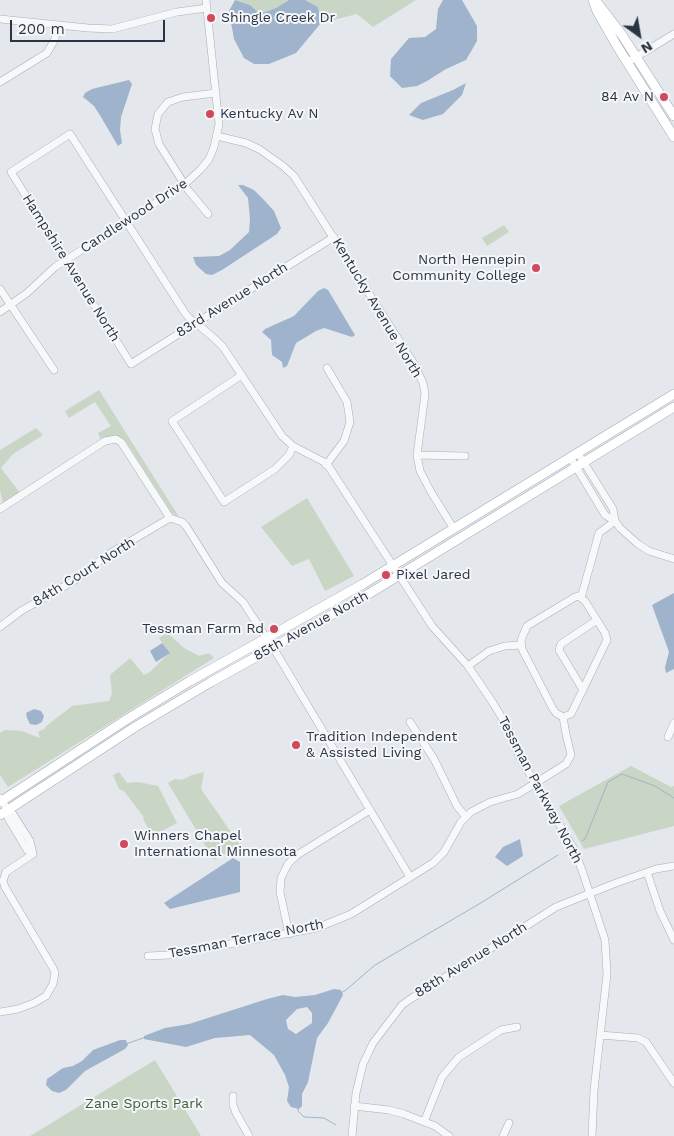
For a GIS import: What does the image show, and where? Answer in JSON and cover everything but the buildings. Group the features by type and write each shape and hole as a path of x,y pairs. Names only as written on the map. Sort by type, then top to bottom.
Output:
{"main road":[{"path":"594,0 612,21 674,116"},
{"path":"594,0 597,11 628,62 670,122 674,136"},
{"name":"85th Avenue North","path":"1,800 190,681 393,566 674,394"},
{"name":"85th Avenue North","path":"4,812 134,727 399,576 674,407"},
{"path":"658,417 674,412"},
{"path":"129,718 134,727"}],"street":[{"path":"0,18 112,29 206,4"},
{"name":"Candlewood Drive","path":"0,312 11,306 48,273 66,260 185,184 202,169 209,159 219,124 206,4"},
{"path":"0,82 47,53 55,40 57,25"},
{"path":"628,62 674,34"},
{"path":"208,214 185,184 159,144 155,129 158,114 168,102 175,99 216,93"},
{"name":"Hampshire Avenue North","path":"127,221 70,134 10,172 131,364"},
{"name":"Kentucky Avenue North","path":"217,136 246,143 259,149 284,166 303,188 419,373 423,383 424,404 417,455 420,471 424,481 454,529"},
{"path":"127,221 181,308 223,347 278,431 293,446 326,465 344,441 350,422 347,402 327,368"},
{"name":"83rd Avenue North","path":"131,364 334,237"},
{"path":"0,289 54,370"},
{"path":"242,376 172,421 224,502 279,466 289,455 293,446"},
{"path":"0,509 105,441 116,439 121,442 170,518 182,522 186,526 222,583 243,602 273,648 410,877"},
{"path":"417,455 465,456"},
{"path":"574,455 605,515 615,521 638,544 656,554 674,559"},
{"name":"Tessman Parkway North","path":"326,465 334,474 432,626 468,666 503,720 519,756 574,849 605,940 607,974 592,1135"},
{"name":"84th Court North","path":"0,627 21,611 77,579 108,555 170,518"},
{"path":"581,598 599,533 615,521"},
{"path":"575,596 585,601 597,620 607,640 571,714 563,717 553,709 521,645 522,636 528,626 575,596"},
{"path":"583,690 559,650 561,644 597,620"},
{"path":"468,666 489,651 505,646 521,645"},
{"name":"Tessman Terrace North","path":"148,956 169,955 232,942 289,934 317,928 336,921 439,858 466,817 484,804 513,796 566,764 572,755 563,717"},
{"path":"410,722 434,759 456,806 466,817"},
{"path":"668,737 674,723"},
{"path":"0,1012 18,1009 46,996 54,984 55,973 4,884 6,872 33,854 30,842 13,814 4,812 1,800"},
{"path":"289,934 280,892 282,878 288,864 297,856 370,810"},
{"name":"88th Avenue North","path":"352,1136 354,1106 359,1077 368,1052 402,1005 416,994 556,907 590,892 647,872 674,866"},
{"path":"647,872 660,911 674,940"},
{"path":"424,1122 442,1077 459,1056 501,1030 517,1027"},
{"path":"600,1035 638,1038 646,1042 674,1084"},
{"path":"233,1096 233,1106 236,1114 249,1136"},
{"path":"354,1106 388,1110 434,1126 449,1136"},
{"path":"503,1136 509,1123"}],"green space":[{"path":"235,0 289,0 276,8 260,14 250,5"},
{"path":"305,0 416,0 373,27 357,14 321,23 318,7"},
{"path":"504,225 509,232 487,246 482,238"},
{"path":"99,390 179,517 172,513 125,440 117,436 101,440 98,433 111,426 95,402 69,418 65,411"},
{"path":"36,428 43,435 13,454 1,468 20,493 3,503 0,491 0,450"},
{"path":"307,498 354,576 325,591 309,559 292,566 261,527"},
{"path":"167,633 184,648 199,656 209,653 214,658 8,787 0,775 0,733 5,730 22,731 40,738 38,732 46,728 72,706 109,701 112,694 110,675 130,658 144,675 150,672 169,653 159,638"},
{"path":"631,766 671,787 674,786 674,826 584,849 559,806"},
{"path":"119,772 127,783 138,782 158,786 177,823 153,836 143,816 124,791 119,789 113,775"},
{"path":"204,772 201,789 240,845 214,860 168,783 175,779 182,780"},
{"name":"Zane Sports Park","path":"155,1060 201,1136 30,1136"}],"water":[{"path":"235,0 250,5 260,14 276,8 289,0 305,0 318,7 321,23 296,53 269,64 254,64 244,58 234,39 229,11"},
{"path":"443,0 462,0 477,26 477,41 466,60 417,86 402,88 390,76 391,59 409,38 425,37 436,29 438,9"},
{"path":"129,80 132,84 121,117 122,143 118,146 94,106 83,97 85,93 92,89"},
{"path":"466,83 462,95 443,114 423,120 409,115 421,103"},
{"path":"238,185 254,190 274,211 281,228 277,234 222,270 212,275 206,274 196,265 193,257 219,256 230,250 249,232 248,198"},
{"path":"324,288 328,290 355,335 352,337 324,328 316,331 296,343 287,366 283,368 282,362 272,355 271,340 262,332 294,316 318,291"},
{"path":"674,593 674,669 666,673 665,667 669,652 652,605"},
{"path":"162,643 170,653 156,662 150,651"},
{"path":"34,709 41,711 44,716 42,722 36,725 30,724 26,713"},
{"path":"520,839 523,856 507,866 495,857 503,847"},
{"path":"233,858 240,862 240,892 170,909 164,903"},
{"path":"334,989 341,990 343,995 328,1023 317,1038 308,1082 302,1094 302,1106 299,1109 291,1107 287,1101 289,1087 274,1055 250,1035 215,1038 186,1047 144,1039 144,1036 165,1028 189,1024 267,999 283,995 295,997 315,995","holes":["307,1007 312,1013 312,1023 296,1034 288,1029 286,1020 297,1009"]},
{"path":"120,1040 126,1040 128,1045 125,1049 85,1071 66,1090 59,1093 52,1091 46,1085 47,1079 63,1068 73,1066 82,1061 93,1050"}],"waterway":[{"path":"582,841 585,839 608,782 622,774 655,786 674,798"},
{"path":"341,993 375,965 558,855"},
{"path":"126,1044 146,1037"},
{"path":"298,1107 298,1111 304,1117 324,1118 336,1125"}],"place":[{"name":"Shingle Creek Dr","path":"211,18"},
{"name":"84 Av N","path":"664,97"},
{"name":"Kentucky Av N","path":"210,114"},
{"name":"North Hennepin Community College","path":"536,268"},
{"name":"Pixel Jared","path":"386,575"},
{"name":"Tessman Farm Rd","path":"274,629"},
{"name":"Tradition Independent & Assisted Living","path":"296,745"},
{"name":"Winners Chapel International Minnesota","path":"124,844"}]}
